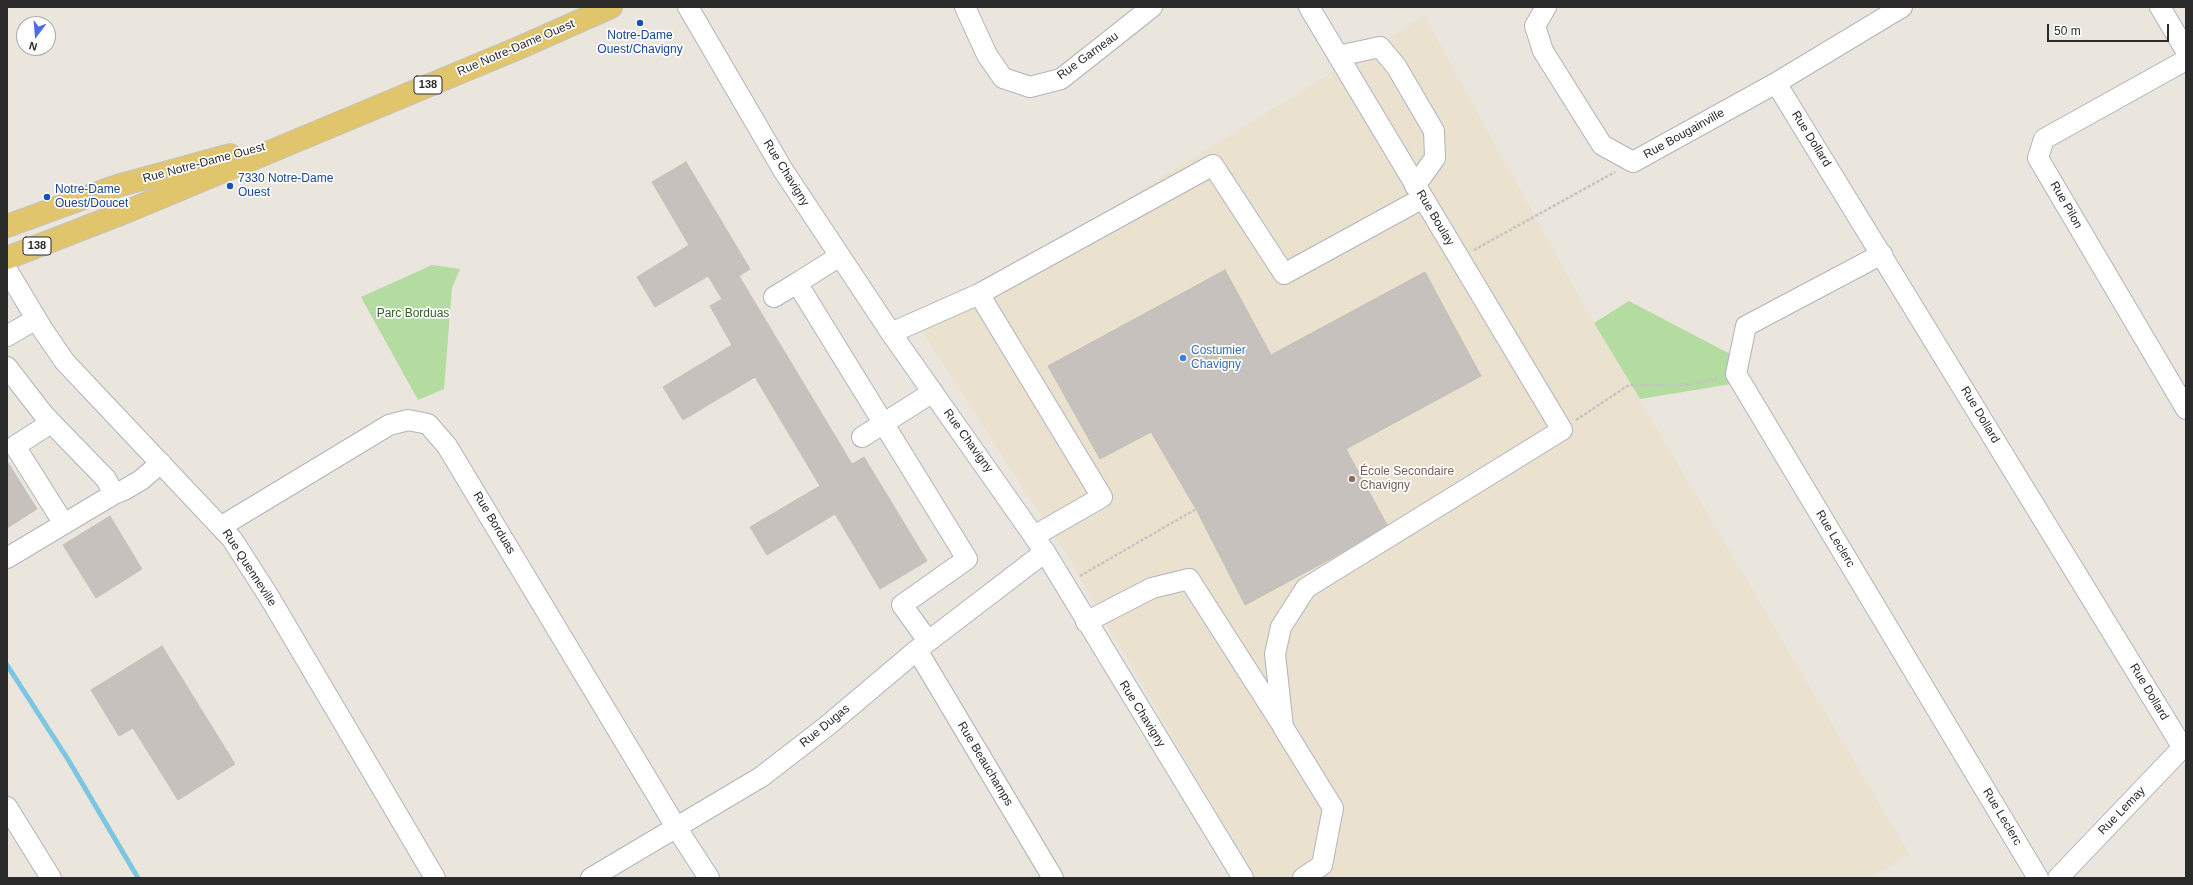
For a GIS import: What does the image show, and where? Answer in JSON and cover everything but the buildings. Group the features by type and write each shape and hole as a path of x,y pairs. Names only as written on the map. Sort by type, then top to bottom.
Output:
{"main road":[{"name":"Rue Notre-Dame Ouest","path":"7,258 128,211 521,47 611,7"},
{"name":"Rue Notre-Dame Ouest","path":"7,226 117,186 311,134"}],"street":[{"name":"Rue Chavigny","path":"688,7 783,170 891,333 1040,544 1086,622 1243,878"},
{"name":"Rue Garneau","path":"965,7 987,55 1002,78 1030,87 1061,79 1152,7"},
{"name":"Rue Boulay","path":"1309,7 1562,430"},
{"name":"Rue Bougainville","path":"1546,7 1535,26 1543,52 1602,145 1633,162 1776,83 1902,7"},
{"path":"2160,7 2186,51"},
{"path":"891,333 979,294 1213,165 1284,274 1419,192 1435,158 1434,131 1396,66 1380,47 1338,56"},
{"name":"Rue Pilon","path":"2186,60 2044,140 2038,158 2186,409"},
{"name":"Rue Dollard","path":"1776,83 2185,746"},
{"path":"1736,374 1746,326 1882,254"},
{"path":"774,297 840,256"},
{"name":"Rue Quenneville","path":"7,270 59,354 84,383 222,526 251,568 435,878"},
{"path":"797,283 884,423"},
{"name":"Rue Dugas","path":"591,878 761,777 827,726 1040,544 1102,497 979,294"},
{"path":"7,336 36,319"},
{"path":"7,367 51,423 106,479 114,494"},
{"name":"Rue Leclerc","path":"1736,374 2038,878"},
{"path":"862,437 933,392"},
{"name":"Rue Borduas","path":"222,526 389,426 408,420 428,424 448,446 676,828 709,878"},
{"path":"51,423 11,441 64,524"},
{"name":"Rue Beauchamps","path":"884,423 967,559 902,605 922,646 1053,878"},
{"path":"1283,727 1275,654 1281,627 1306,588 1562,430"},
{"path":"7,558 114,494 141,480 161,463"},
{"path":"1086,622 1152,588 1189,579 1333,808 1322,865 1303,878"},
{"name":"Rue Lemay","path":"2058,878 2185,746"},
{"path":"7,807 51,878"}],"path":[{"path":"1459,259 1633,162"},
{"path":"1562,430 1629,385 1685,385 1736,374"},
{"path":"1064,585 1196,509"}],"shaded area":[{"name":"École Secondaire Chavigny","path":"1424,16 1594,323 1909,854 1870,878 1255,878 1069,559 917,323 993,281"}],"green space":[{"name":"Parc Borduas","path":"432,265 460,269 452,288 444,389 418,400 361,297"},
{"path":"1629,301 1732,355 1731,384 1640,399 1594,323"}],"waterway":[{"path":"7,665 69,761 138,878"}],"place":[{"name":"Notre-Dame Ouest/Chavigny","path":"640,23"},
{"name":"7330 Notre-Dame Ouest","path":"230,186"},
{"name":"Notre-Dame Ouest/Doucet","path":"47,197"},
{"name":"Costumier Chavigny","path":"1183,358"},
{"name":"École Secondaire Chavigny","path":"1352,479"}]}
